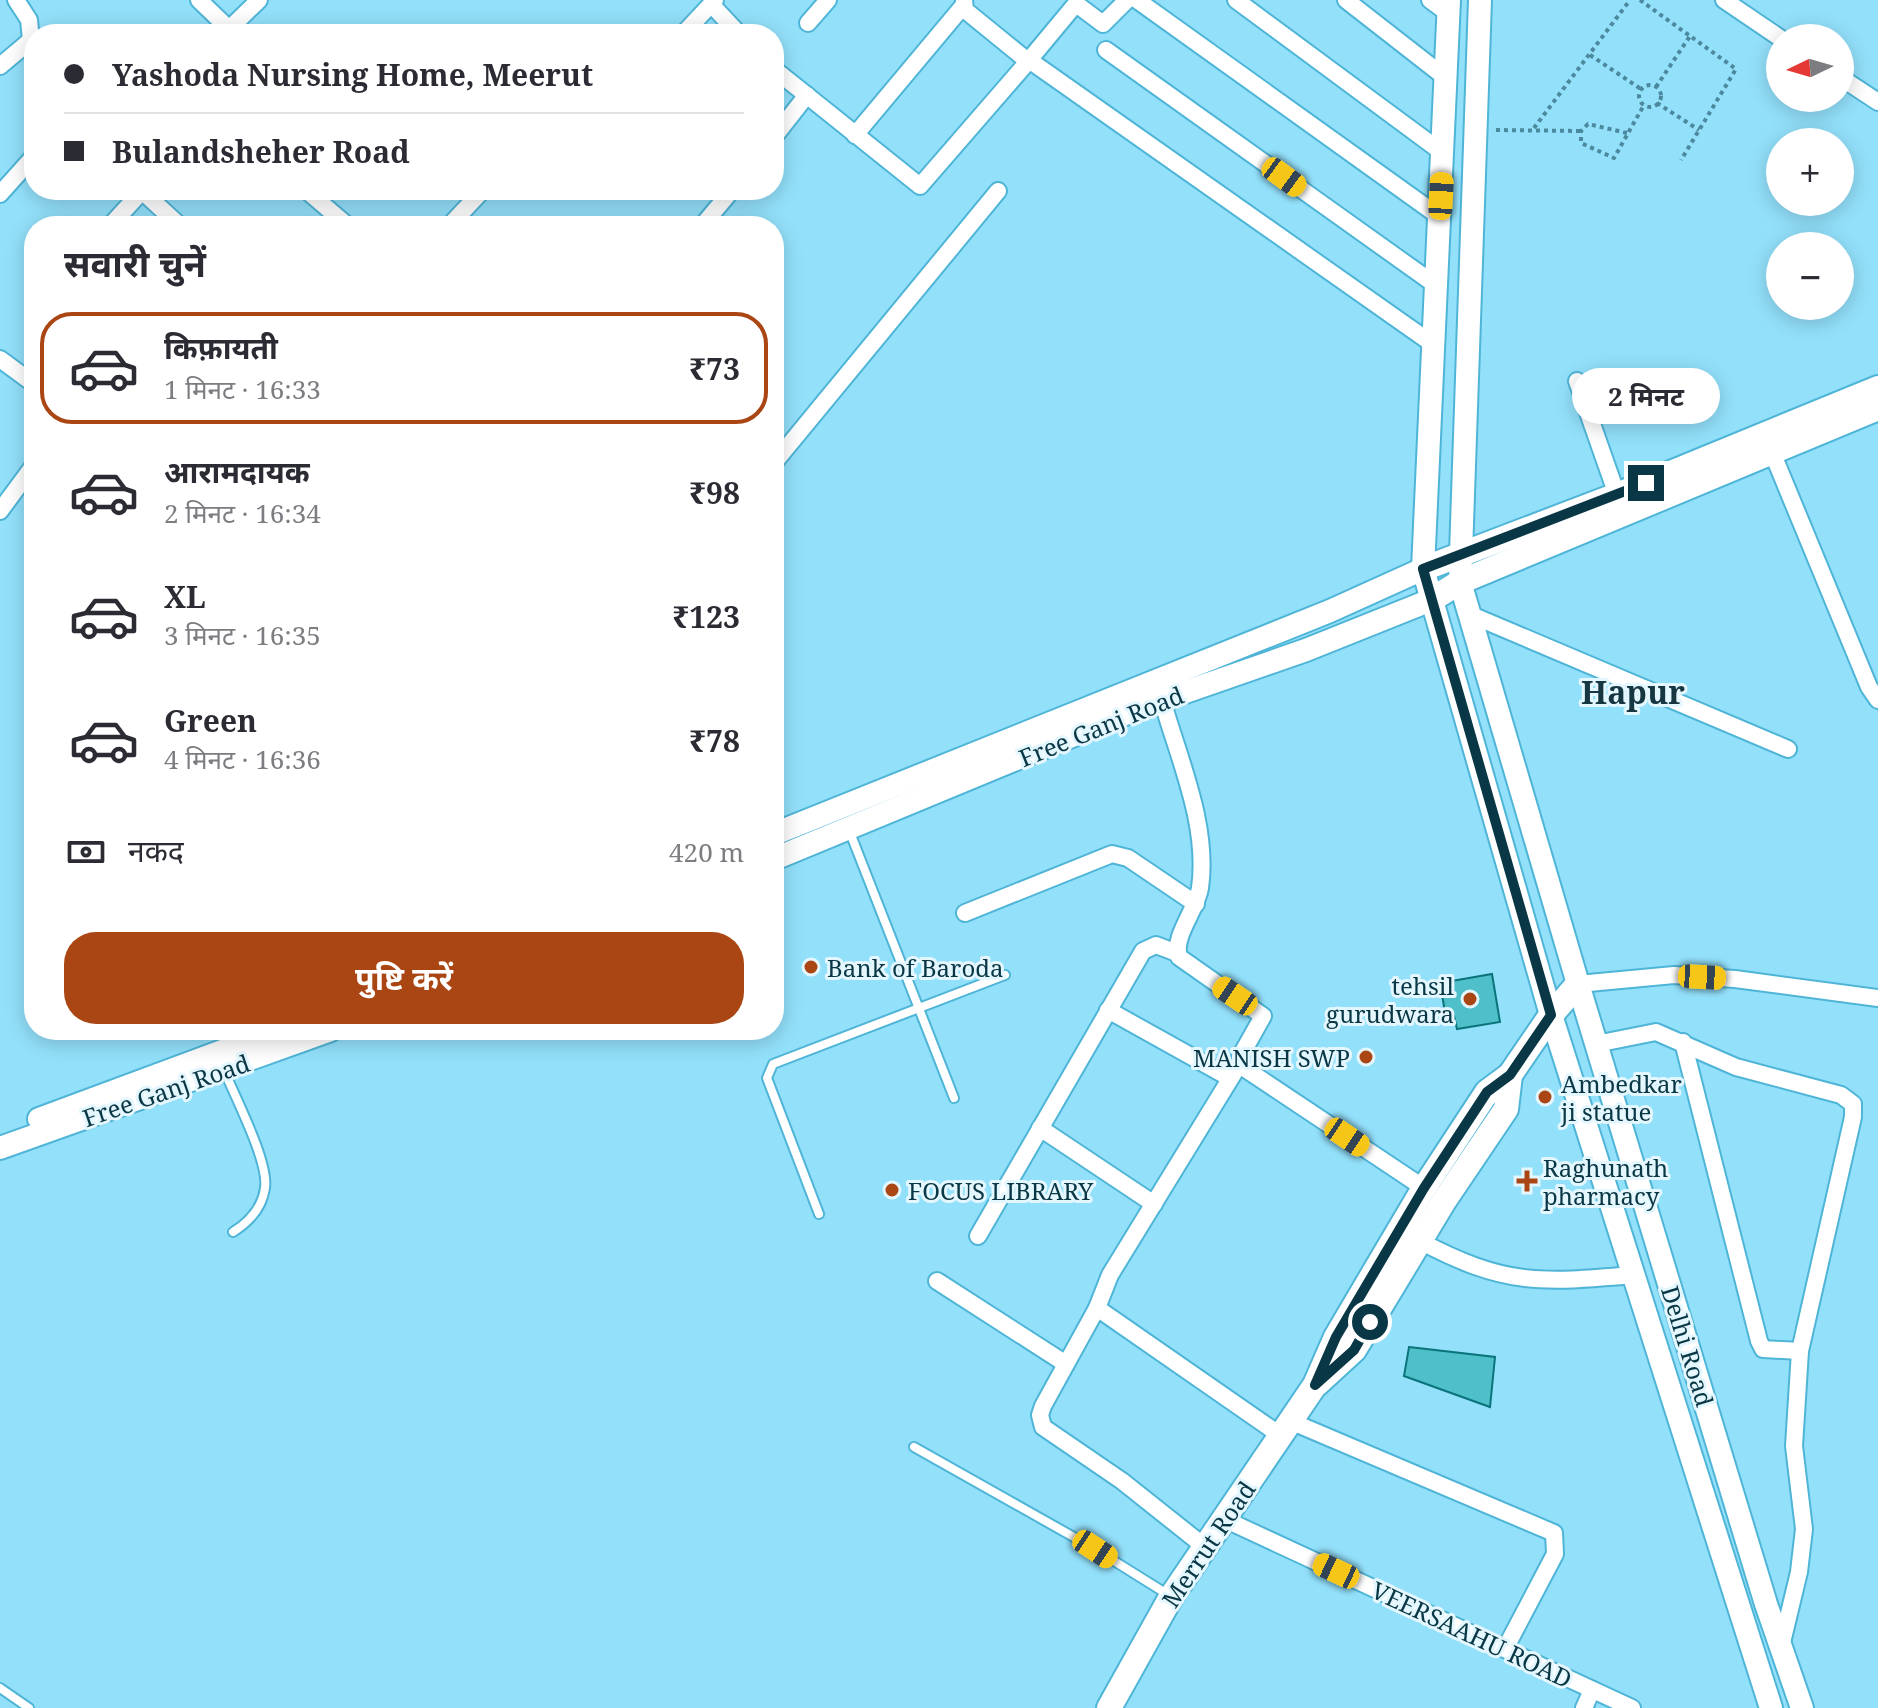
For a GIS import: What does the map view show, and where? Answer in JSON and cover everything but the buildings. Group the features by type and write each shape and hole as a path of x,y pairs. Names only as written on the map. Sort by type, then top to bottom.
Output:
{"main road":[{"name":"Delhi Road","path":"1480,0 1460,582 1596,1044 1802,1708"},
{"name":"Delhi Road","path":"1449,7 1423,569 1551,1015 1771,1708"},
{"path":"784,830 1330,611 1461,552 1617,495 1878,388"},
{"path":"1431,600 1460,582 1878,408"},
{"name":"Free Ganj Road","path":"784,855 1162,700 1306,650 1431,600"},
{"path":"1492,813 1524,801"},
{"name":"Merrut Road","path":"1109,1708 1171,1597 1315,1385 1336,1337 1424,1188 1487,1092 1510,1075 1551,1015 1578,984"},
{"path":"0,1132 252,1040"},
{"name":"Free Ganj Road","path":"0,1148 304,1040"},
{"name":"Merrut Road","path":"1315,1385 1354,1350 1506,1109 1510,1075"},
{"path":"1762,1680 1789,1671"}],"street":[{"path":"16,0 29,24"},
{"path":"199,0 219,24"},
{"path":"234,24 259,0"},
{"path":"808,23 828,0"},
{"path":"784,77 920,186 1074,6 1079,6 1103,24 1127,0"},
{"path":"1137,0 1440,217"},
{"path":"1236,0 1443,153"},
{"path":"1346,0 1446,78"},
{"path":"1430,0 1449,7"},
{"path":"1724,0 1766,28"},
{"path":"692,24 713,2 731,24"},
{"path":"855,135 964,3 1027,62 1434,345"},
{"path":"0,66 24,46"},
{"path":"1106,50 1437,286"},
{"path":"1854,86 1878,102"},
{"path":"784,124 807,95"},
{"path":"0,194 24,167"},
{"path":"784,451 998,191"},
{"path":"119,216 133,200"},
{"path":"153,200 169,216"},
{"path":"316,200 333,216"},
{"path":"458,216 474,200"},
{"path":"710,216 724,200"},
{"path":"0,359 24,377"},
{"path":"1577,381 1617,495"},
{"path":"1772,452 1869,687 1878,700"},
{"path":"0,511 24,479"},
{"path":"1469,614 1788,749"},
{"path":"1162,700 1198,827 1202,866 1196,904 1177,953"},
{"path":"965,913 1112,854 1128,858 1196,904"},
{"path":"978,1236 1143,951 1156,945 1177,953 1182,961 1263,1016 1240,1063 1110,1275 1097,1308 1040,1415 1043,1427 1122,1481 1205,1547"},
{"path":"1578,984 1674,975 1735,979 1878,998"},
{"path":"1108,1010 1230,1078"},
{"path":"1596,1044 1656,1032 1736,1067 1841,1095 1853,1104 1853,1117 1800,1351 1794,1446 1803,1542 1781,1647"},
{"path":"1683,1042 1759,1341 1763,1349 1769,1352 1800,1351"},
{"path":"1240,1063 1424,1188"},
{"path":"1040,1128 1154,1204"},
{"path":"1420,1241 1468,1266 1523,1280 1565,1281 1633,1275"},
{"path":"937,1281 1066,1364"},
{"path":"1097,1308 1285,1428 1554,1533 1555,1554 1505,1649"},
{"name":"VEERSAAHU ROAD","path":"1224,1519 1632,1708"},
{"path":"1584,1708 1592,1690"}],"lane":[{"path":"849,830 954,1098"},
{"path":"819,1214 767,1078 768,1069 773,1064 1005,975"},
{"path":"224,1070 259,1158 266,1185 260,1206 247,1223 233,1232"},
{"path":"914,1447 1095,1549 1171,1597"},
{"path":"0,1688 29,1708"}],"path":[{"path":"1534,128 1630,0"},
{"path":"1640,0 1736,69 1681,160"},
{"path":"1656,87 1690,36"},
{"path":"1589,54 1641,89"},
{"path":"1644,105 1639,96 1641,89 1646,85 1656,87"},
{"path":"1656,87 1660,97 1657,103"},
{"path":"1627,133 1588,124 1581,131 1581,143 1614,158 1644,105 1657,103 1699,130"},
{"path":"1475,131 1534,128 1581,131"}],"place":[{"name":"Bank of Baroda","path":"811,967"},
{"name":"tehsil gurudwara","path":"1470,999"},
{"name":"MANISH SWP","path":"1366,1057"},
{"name":"Ambedkar ji statue","path":"1545,1097"},
{"name":"Raghunath pharmacy","path":"1527,1181"},
{"name":"FOCUS LIBRARY","path":"892,1190"}],"district":[{"name":"Hapur","path":"1633,691"}],"route":[{"path":"1370,1322 1354,1350 1315,1385 1326,1355 1424,1188 1487,1092 1510,1075 1551,1015 1423,569 1646,483"}]}
